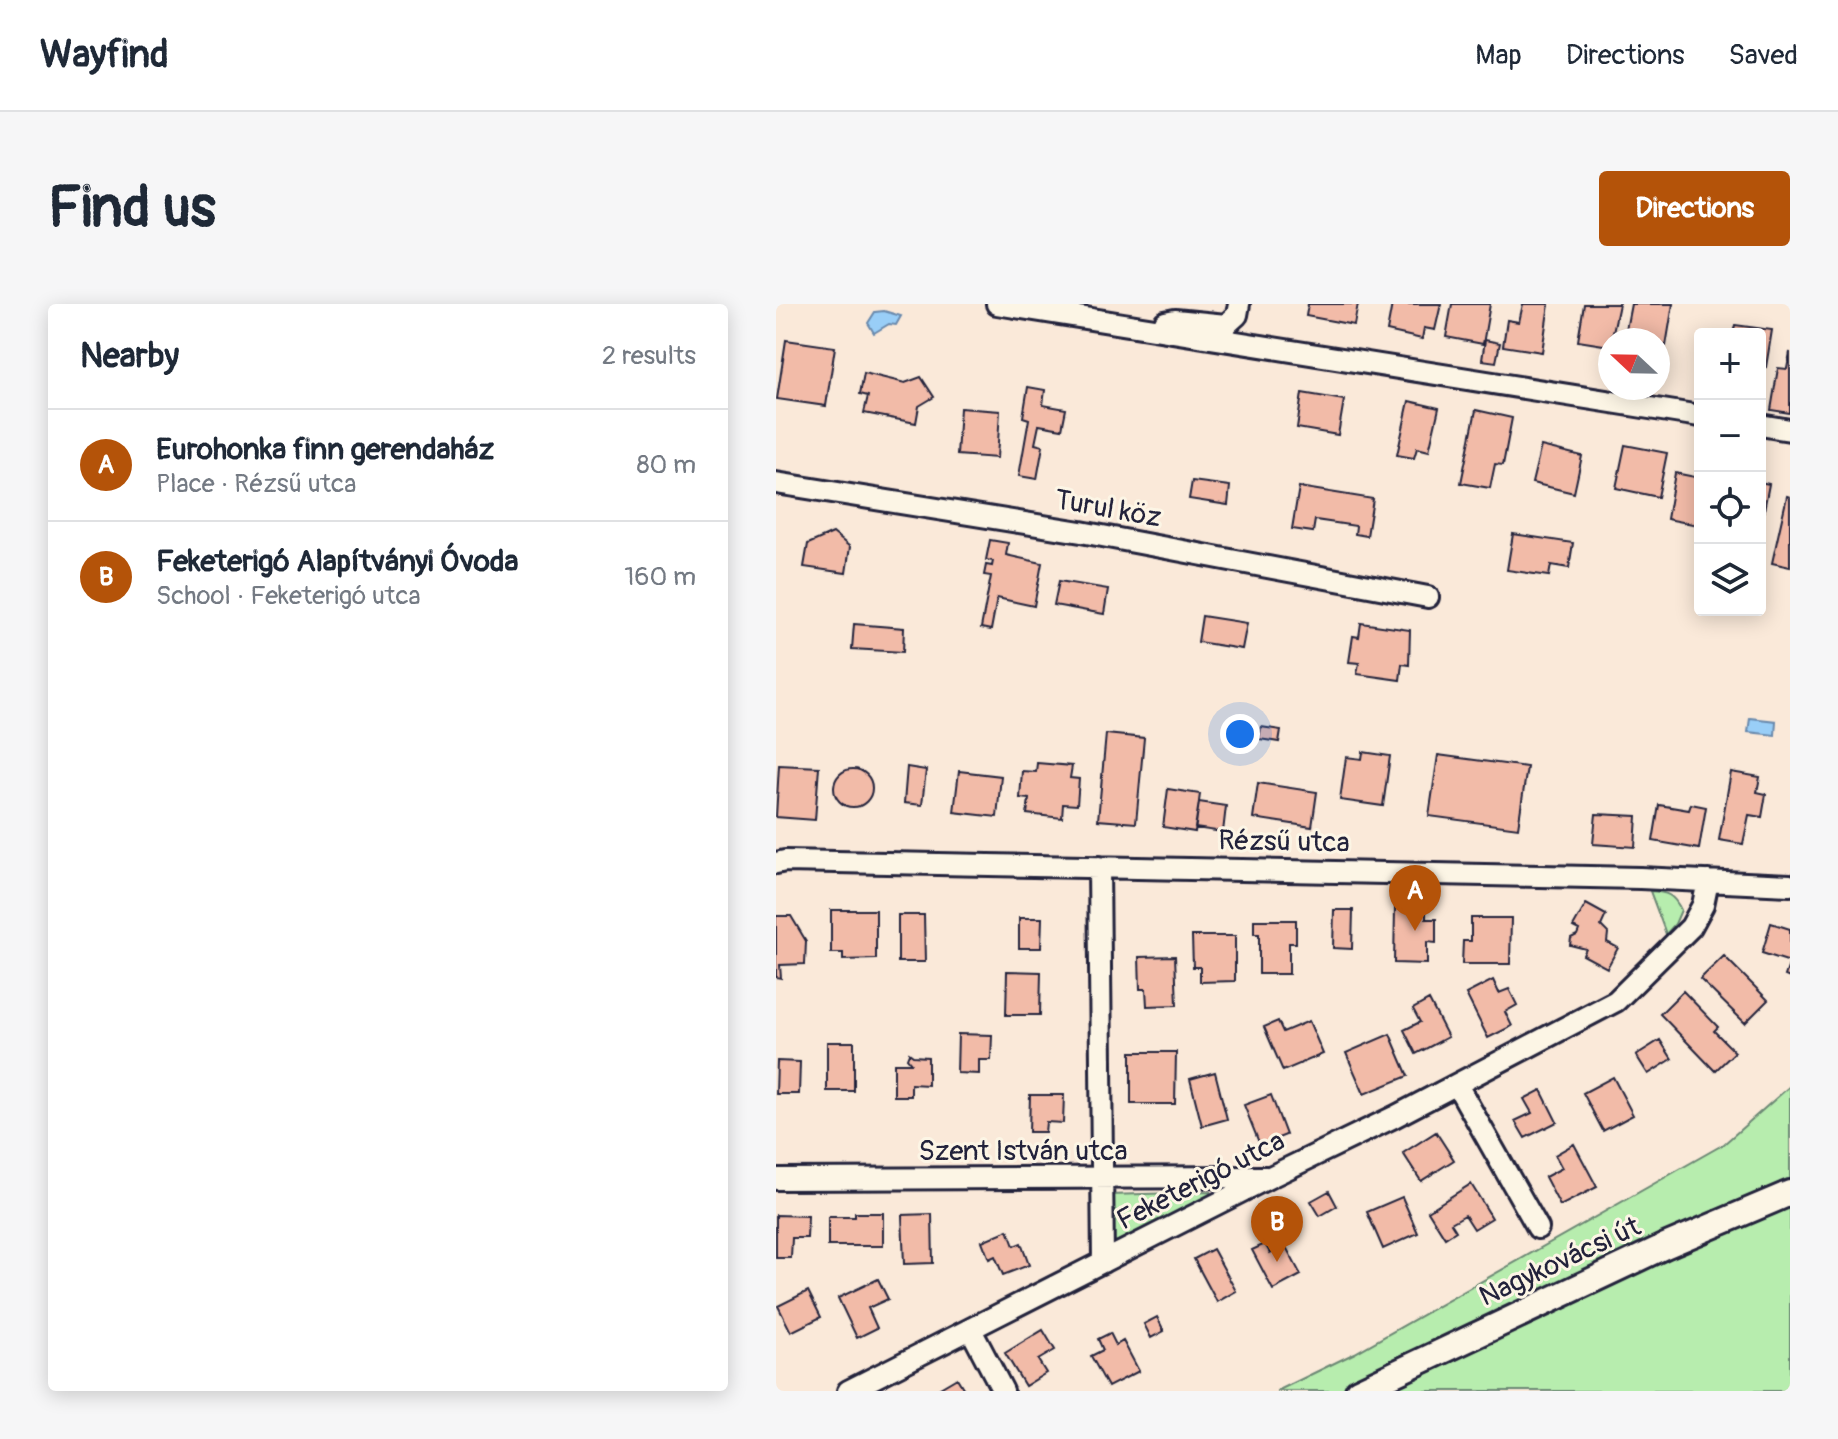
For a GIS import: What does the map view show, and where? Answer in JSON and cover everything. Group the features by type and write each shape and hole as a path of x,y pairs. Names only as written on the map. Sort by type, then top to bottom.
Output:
{"street":[{"path":"997,304 1694,415"},
{"path":"1137,327 1175,320 1226,325 1237,315 1239,304"},
{"path":"1766,426 1790,430"},
{"name":"Turul köz","path":"776,483 1081,532 1428,597"},
{"name":"Rézsű utca","path":"776,863 1099,867 1790,885"},
{"path":"1099,867 1103,1262"},
{"name":"Feketerigó utca","path":"848,1391 1457,1085 1616,1001 1691,927 1703,905 1708,881"},
{"path":"1457,1085 1538,1228"},
{"name":"Szent István utca","path":"776,1179 1270,1177"},
{"name":"Nagykovácsi út","path":"1358,1391 1665,1246 1790,1193"},
{"path":"971,1330 1003,1391"}],"green space":[{"path":"1650,891 1669,895 1681,910 1666,934"},
{"path":"1790,1086 1790,1391 1277,1391 1355,1353 1724,1144"},
{"path":"1210,1192 1209,1200 1112,1248 1110,1195"}],"water":[{"path":"875,312 901,316 896,325 889,324 874,333 868,323"},
{"path":"1750,718 1776,721 1775,735 1748,732"}],"building":[{"path":"1308,304 1358,304 1354,325 1306,316"},
{"path":"1392,304 1441,304 1435,330 1424,328 1422,339 1387,331"},
{"path":"1452,304 1490,304 1483,344 1446,337"},
{"path":"1523,304 1549,304 1542,352 1503,346 1507,320 1519,322"},
{"path":"1584,304 1619,304 1614,328 1598,328 1598,344 1578,341"},
{"path":"1631,304 1673,304 1669,328 1626,328"},
{"path":"1766,329 1772,330 1766,367"},
{"path":"786,340 835,347 826,406 777,399"},
{"path":"1485,340 1500,343 1496,362 1482,360"},
{"path":"1790,352 1790,413 1771,410 1778,368 1787,369"},
{"path":"864,373 905,383 921,377 934,397 919,406 916,423 864,413 868,396 860,394"},
{"path":"1028,387 1045,390 1043,405 1066,409 1062,429 1039,425 1035,444 1043,446 1037,479 1019,476 1029,419 1023,417"},
{"path":"1302,393 1344,400 1338,435 1297,428"},
{"path":"1409,401 1439,408 1429,451 1417,448 1414,458 1397,455"},
{"path":"960,408 1000,411 997,458 957,455"},
{"path":"1476,410 1512,418 1503,465 1495,464 1490,488 1461,483"},
{"path":"1625,445 1667,453 1658,497 1616,488"},
{"path":"1541,446 1582,456 1574,493 1532,483"},
{"path":"1675,473 1694,477 1694,524 1667,519"},
{"path":"1192,481 1230,486 1228,505 1189,499"},
{"path":"1299,487 1373,499 1367,536 1355,534 1356,526 1315,520 1313,532 1292,529"},
{"path":"1787,496 1790,497 1790,567 1772,563"},
{"path":"833,533 850,547 846,573 804,567 808,544"},
{"path":"1513,534 1573,543 1569,568 1551,565 1549,576 1507,570"},
{"path":"990,540 1008,543 1006,555 1042,563 1034,606 997,598 991,630 981,628 991,576 984,575 986,565 992,566 993,561 986,560"},
{"path":"1059,581 1108,589 1104,614 1054,605"},
{"path":"1202,616 1247,623 1242,649 1198,642"},
{"path":"1361,623 1410,630 1409,665 1402,664 1400,680 1357,674 1359,663 1349,662 1353,636 1359,637"},
{"path":"854,624 904,628 903,652 852,649"},
{"path":"1261,727 1281,730 1279,742 1259,739"},
{"path":"1106,734 1144,738 1136,823 1098,820"},
{"path":"1363,752 1390,756 1383,806 1340,800 1346,757 1362,759"},
{"path":"1438,755 1527,767 1518,828 1429,816"},
{"path":"1037,763 1072,766 1070,778 1079,779 1077,805 1063,804 1062,818 1027,814 1029,799 1020,798 1022,771 1036,772"},
{"path":"779,765 819,767 815,820 776,817"},
{"path":"907,767 926,770 922,805 904,803"},
{"path":"853,769 867,774 872,788 867,802 853,807 839,802 834,788 839,774"},
{"path":"959,771 1001,776 997,817 954,812"},
{"path":"1731,772 1760,777 1757,792 1766,794 1762,817 1749,815 1743,844 1719,840"},
{"path":"1258,783 1317,792 1312,827 1253,818"},
{"path":"1168,789 1200,794 1195,832 1163,827"},
{"path":"1199,802 1226,806 1223,832 1195,828"},
{"path":"1691,804 1706,807 1699,849 1653,841 1659,805 1689,810"},
{"path":"1596,814 1637,816 1635,847 1593,844"},
{"path":"1586,904 1606,915 1601,926 1608,933 1607,942 1618,948 1607,968 1583,955 1586,949 1570,945 1571,938 1579,930 1573,927"},
{"path":"1395,908 1426,909 1426,919 1436,919 1436,943 1427,942 1427,964 1394,963"},
{"path":"831,910 876,910 876,959 843,960 843,953 831,953"},
{"path":"1334,910 1353,910 1352,949 1333,948"},
{"path":"898,915 924,915 925,962 898,962"},
{"path":"776,916 791,916 806,941 805,964 780,965 781,978 776,977"},
{"path":"1019,918 1042,918 1041,948 1019,948"},
{"path":"1471,918 1511,918 1510,964 1462,964 1463,941 1471,941"},
{"path":"1254,920 1296,920 1296,943 1289,943 1289,974 1259,974 1259,934 1254,934"},
{"path":"1771,923 1790,929 1790,962 1762,953"},
{"path":"1192,936 1235,936 1235,981 1200,982 1200,967 1193,967"},
{"path":"1175,956 1177,1005 1147,1006 1146,989 1140,989 1139,957"},
{"path":"1724,956 1768,1000 1745,1023 1700,979"},
{"path":"1007,971 1041,972 1040,1015 1006,1015"},
{"path":"1493,980 1499,993 1509,989 1517,1005 1505,1012 1512,1026 1488,1038 1466,994"},
{"path":"1683,991 1718,1027 1714,1031 1735,1052 1715,1071 1660,1014"},
{"path":"1429,1000 1448,1037 1416,1054 1404,1030 1420,1022 1413,1009"},
{"path":"1278,1021 1283,1032 1309,1021 1323,1054 1283,1071 1264,1027"},
{"path":"958,1034 992,1035 991,1060 979,1060 979,1074 957,1073"},
{"path":"1390,1034 1408,1076 1364,1094 1346,1053"},
{"path":"1660,1040 1672,1059 1648,1074 1636,1055"},
{"path":"827,1042 854,1042 854,1091 827,1091"},
{"path":"1131,1052 1176,1052 1175,1104 1131,1104"},
{"path":"909,1053 928,1057 928,1085 911,1084 911,1096 894,1096 894,1063 911,1063 907,1058"},
{"path":"777,1061 800,1062 799,1094 776,1094"},
{"path":"1215,1072 1227,1119 1202,1126 1190,1079"},
{"path":"1613,1077 1633,1115 1603,1131 1583,1093"},
{"path":"1541,1090 1557,1122 1525,1138 1515,1121 1532,1113 1524,1099"},
{"path":"1030,1095 1064,1095 1063,1123 1046,1122 1045,1132 1029,1132"},
{"path":"1271,1095 1286,1135 1260,1145 1244,1105"},
{"path":"1436,1132 1454,1160 1421,1181 1403,1153"},
{"path":"1574,1144 1597,1187 1560,1206 1545,1177 1562,1168 1555,1155"},
{"path":"1471,1184 1492,1218 1474,1229 1465,1215 1451,1223 1456,1231 1445,1238 1428,1211"},
{"path":"1329,1191 1337,1206 1320,1216 1311,1201"},
{"path":"1402,1197 1418,1233 1383,1249 1367,1212"},
{"path":"855,1213 883,1213 883,1246 828,1246 828,1217 855,1217"},
{"path":"932,1214 933,1263 904,1264 902,1215"},
{"path":"776,1215 808,1216 807,1238 792,1238 791,1258 776,1258"},
{"path":"1008,1230 1014,1246 1021,1243 1029,1265 1003,1275 995,1256 989,1259 982,1241"},
{"path":"1265,1244 1270,1253 1285,1245 1301,1275 1273,1290 1252,1250"},
{"path":"1213,1249 1236,1291 1217,1302 1194,1259"},
{"path":"878,1279 888,1299 868,1308 877,1328 857,1338 838,1298"},
{"path":"808,1291 821,1317 791,1332 778,1306"},
{"path":"1157,1317 1164,1331 1151,1338 1144,1324"},
{"path":"1043,1330 1055,1350 1038,1360 1046,1373 1025,1386 1005,1353"},
{"path":"1110,1333 1116,1345 1123,1341 1139,1371 1108,1387 1091,1356 1103,1350 1098,1339"},
{"path":"957,1378 965,1391 935,1391"}],"place":[{"name":"Eurohonka finn gerendaház","path":"1415,931"},
{"name":"Feketerigó Alapítványi Óvoda","path":"1277,1262"}]}
